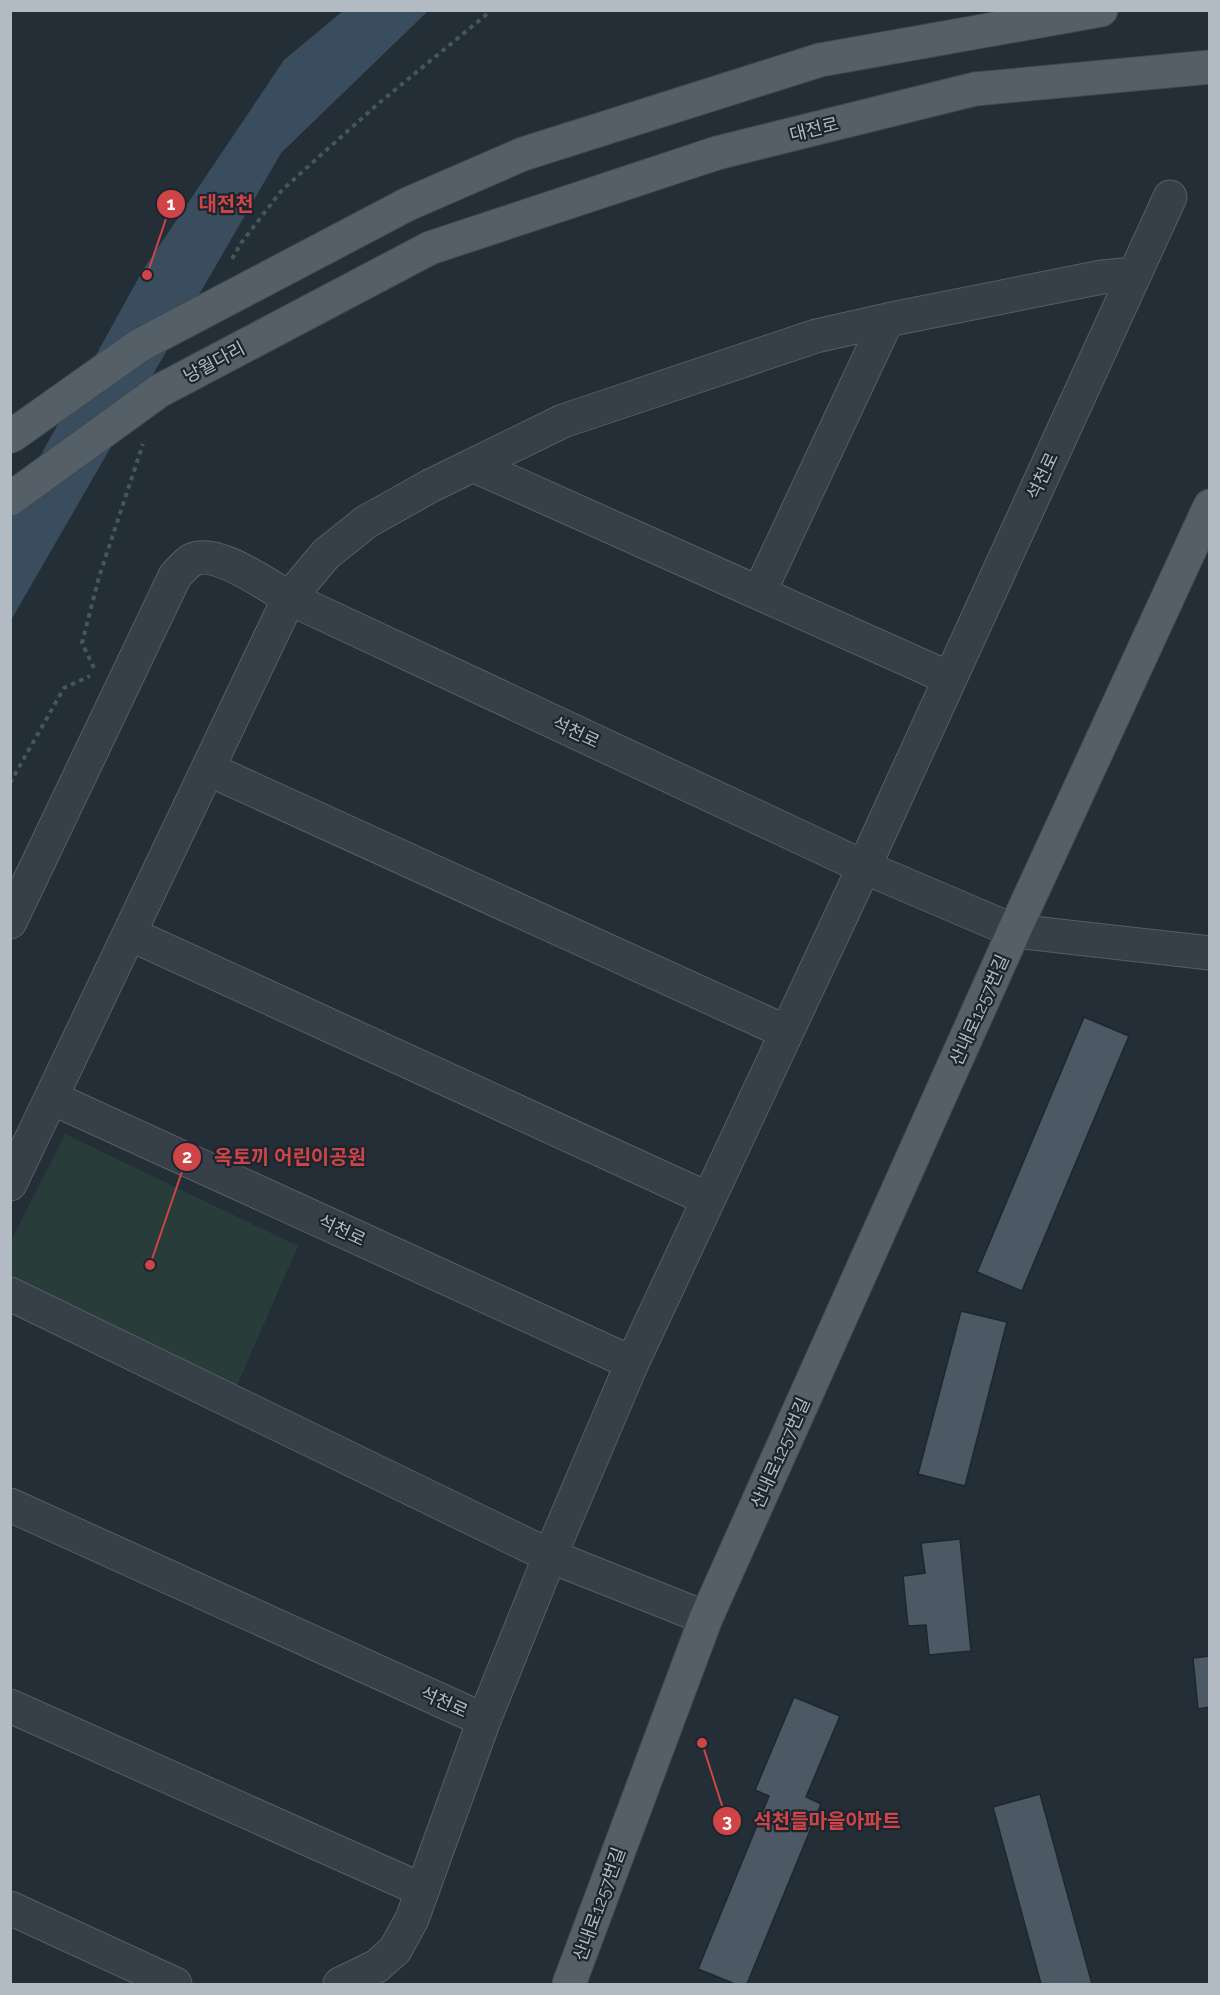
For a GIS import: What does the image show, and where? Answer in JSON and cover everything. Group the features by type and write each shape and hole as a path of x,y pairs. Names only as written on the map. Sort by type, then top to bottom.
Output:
{"main road":[{"path":"10,437 140,345 408,204 523,154 820,60 1101,10"},
{"name":"대전로","path":"430,248 717,153 975,89 1209,67"},
{"name":"낭월다리","path":"10,499 159,391 430,248"},
{"name":"산내로1257번길","path":"569,1984 706,1618 1014,931 1209,506"}],"street":[{"name":"석천로","path":"340,1984 377,1966 395,1950 411,1918 484,1720 550,1556 632,1363 864,867 1170,197"},
{"path":"10,1184 289,598 326,554 366,522 430,486 563,421 816,336 1102,277 1134,274"},
{"path":"759,593 887,320"},
{"path":"473,465 949,678"},
{"name":"석천로","path":"10,922 175,576 191,560 209,556 233,566 289,598 864,867 1014,931"},
{"path":"207,769 786,1032"},
{"name":"산내로1257번길","path":"1014,931 1209,953"},
{"path":"130,934 708,1199"},
{"name":"석천로","path":"52,1098 632,1363"},
{"path":"10,1294 550,1556 706,1618"},
{"name":"석천로","path":"10,1505 484,1720"},
{"path":"10,1706 422,1890"},
{"path":"10,1908 176,1984"}],"path":[{"path":"10,783 64,688 96,673"}],"green space":[{"path":"65,1134 298,1246 236,1388 11,1284 11,1241"}],"water":[{"path":"343,11 428,11 281,153 11,620 11,509 143,270 284,60"}],"building":[{"path":"1084,1017 1129,1036 1022,1291 977,1272"},
{"path":"961,1311 1007,1322 965,1486 918,1474"},
{"path":"960,1539 971,1651 929,1655 926,1625 908,1626 903,1576 925,1573 921,1543"},
{"path":"1210,1656 1210,1707 1198,1709 1193,1658"},
{"path":"794,1697 840,1716 806,1797 821,1804 747,1984 735,1984 698,1969 769,1796 755,1790"},
{"path":"1040,1794 1092,1984 1041,1984 993,1807"}],"place":[{"name":"대전천","path":"147,275"},
{"name":"옥토끼 어린이공원","path":"150,1265"},
{"name":"석천들마을아파트","path":"702,1743"}]}
